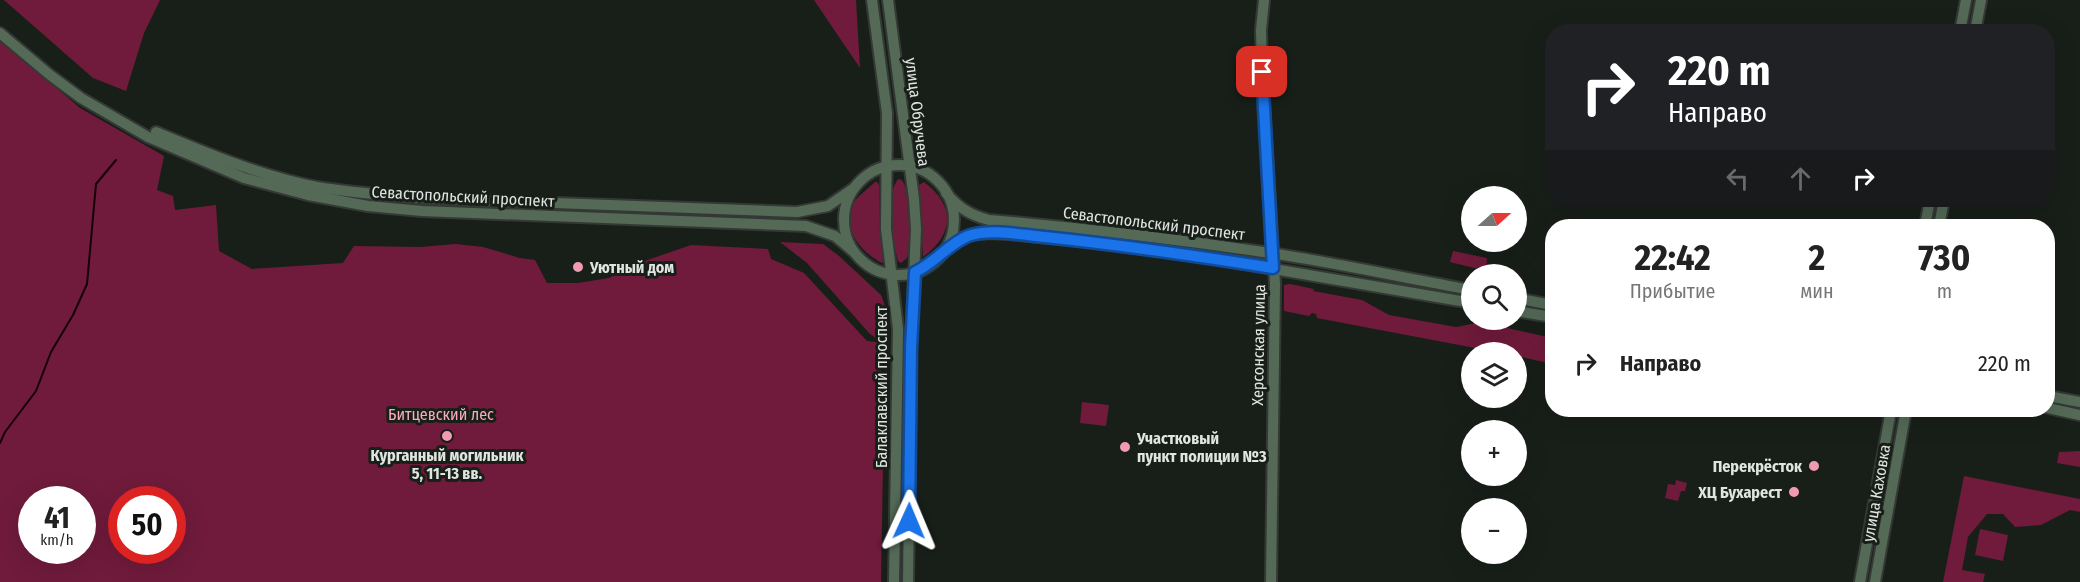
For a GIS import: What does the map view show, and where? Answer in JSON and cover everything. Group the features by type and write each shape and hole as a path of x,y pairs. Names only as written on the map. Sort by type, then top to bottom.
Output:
{"main road":[{"name":"улица Обручева","path":"872,0 887,113 886,228"},
{"name":"улица Обручева","path":"888,0 916,229"},
{"name":"Херсонская улица","path":"1264,0 1262,50 1275,309 1271,582"},
{"path":"1962,24 1966,0"},
{"path":"1976,24 1981,0"},
{"name":"Севастопольский проспект","path":"0,25 52,69 85,93 151,130 224,161 316,187 422,198 797,212 828,206 869,176 886,168"},
{"name":"Севастопольский проспект","path":"0,33 81,98 148,137 244,178 308,195 368,206 422,211 806,226 835,236 873,268 893,277 915,272 935,261 956,242 970,235 988,233 1093,242 1273,268 1461,301"},
{"path":"886,168 910,166"},
{"name":"Севастопольский проспект","path":"910,166 933,177 963,210 989,220 1077,227 1272,254 1461,288"},
{"path":"854,189 843,215 846,235 854,252"},
{"path":"944,252 952,238 955,226 952,204 946,193"},
{"name":"Балаклавский проспект","path":"886,228 898,329 894,582"},
{"name":"Балаклавский проспект","path":"908,582 911,348 916,229"},
{"path":"1527,300 1545,304"},
{"path":"1527,313 1545,316"},
{"path":"2055,397 2080,402"},
{"path":"2055,410 2080,415"},
{"name":"улица Каховка","path":"1860,582 1890,417"},
{"name":"улица Каховка","path":"1875,582 1905,417"}],"green space":[{"path":"4,0 160,0 144,33 126,91 93,78"},
{"path":"814,0 856,0 860,68"},
{"name":"Битцевский лес","path":"0,40 80,108 164,156 157,190 173,196 175,210 216,205 219,251 252,269 343,263 354,246 421,247 455,244 483,247 535,260 547,283 578,283 609,278 639,263 691,245 768,249 771,259 804,273 867,341 884,343 881,362 883,463 881,582 0,582"},
{"path":"898,179 902,180 905,187 910,216 908,254 901,263 898,261 891,219 892,196"},
{"path":"875,182 879,185 879,221 884,261 882,263 860,246 854,238 849,220 854,202"},
{"path":"924,182 942,201 947,220 941,239 923,257 919,185"},
{"path":"780,242 823,244 839,256 881,295 886,316 884,338 877,339 870,334 807,263"},
{"path":"1453,251 1487,258 1487,264 1461,265 1450,262"},
{"path":"1290,284 1314,289 1313,291 1362,300 1389,315 1461,326 1461,330 1516,330 1545,336 1545,362 1527,358 1527,342 1461,342 1461,345 1317,318 1316,314 1312,313 1309,316 1284,311 1284,285"},
{"path":"1082,402 1109,405 1106,426 1080,423"},
{"path":"2080,451 2080,467 2057,463 2059,452"},
{"path":"1964,476 2080,499 2080,512 2070,510 2041,525 2015,527 2003,514 1987,514 1968,537 1962,570 1985,574 1983,582 1943,582"},
{"path":"1676,480 1687,483 1685,491 1681,491 1678,501 1665,498 1668,484 1675,485"},
{"path":"1980,529 2008,535 2003,561 1975,555"}],"waterway":[{"path":"0,443 5,432 36,391 51,352 73,315 87,284 96,184 116,160"}],"place":[{"name":"Уютный дом","path":"578,267"},
{"name":"Курганный могильник 5, 11-13 вв.","path":"447,436"},
{"name":"Участковый пункт полиции №3","path":"1125,447"},
{"name":"Перекрёсток","path":"1814,466"},
{"name":"ХЦ Бухарест","path":"1794,492"}],"route":[{"path":"909,521 911,348 915,272 935,261 956,242 970,235 988,233 1093,242 1273,268 1262,72"}]}
